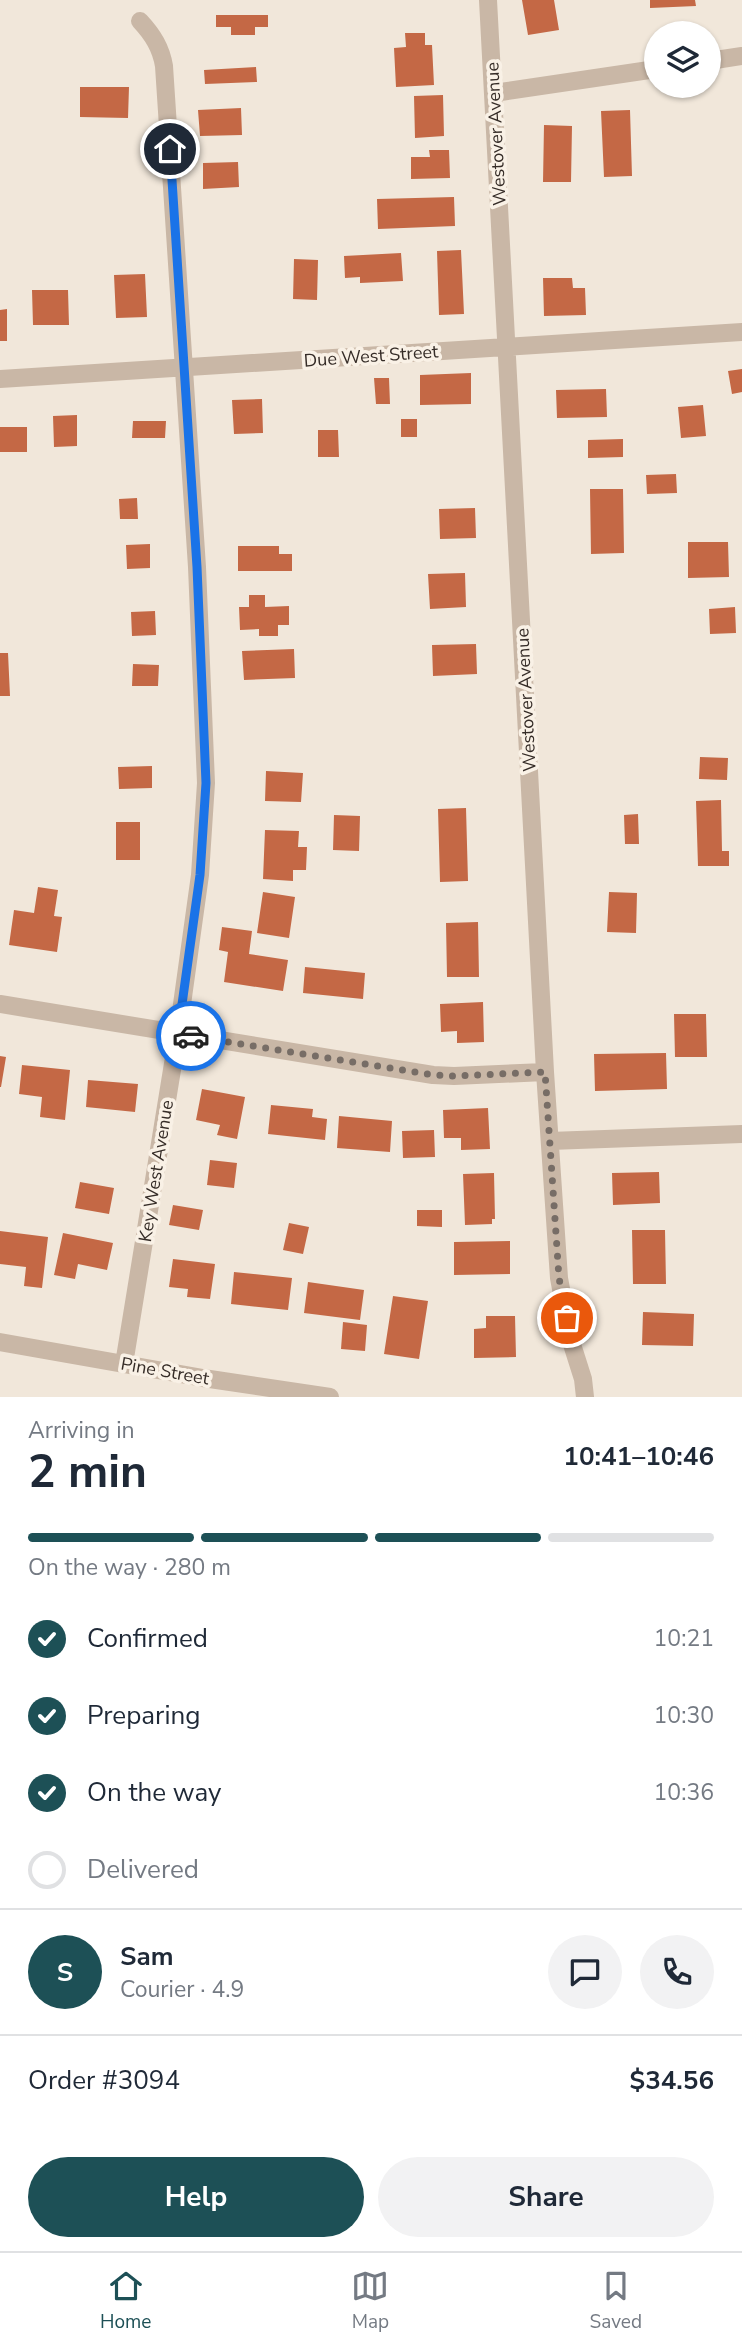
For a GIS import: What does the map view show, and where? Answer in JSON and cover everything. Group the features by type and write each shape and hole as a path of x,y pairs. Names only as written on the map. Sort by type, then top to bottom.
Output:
{"street":[{"name":"Westover Avenue","path":"488,0 545,1072 559,1278 585,1397"},
{"name":"Key West Avenue","path":"124,1364 178,1033 200,875 206,783 197,567 164,66 161,51 141,21"},
{"path":"721,59 742,56"},
{"path":"494,93 644,71"},
{"name":"Due West Street","path":"0,379 742,332"},
{"path":"0,1004 433,1075 545,1072"},
{"path":"550,1141 742,1133"},
{"name":"Pine Street","path":"0,1342 330,1397"}],"building":[{"path":"522,0 554,0 559,30 528,35"},
{"path":"650,0 695,0 696,6 650,8"},
{"path":"216,15 268,15 268,27 255,27 255,35 231,35 231,27 216,27"},
{"path":"405,33 425,33 425,45 432,45 434,85 396,87 394,48 406,47"},
{"path":"256,67 257,82 205,84 204,70"},
{"path":"80,87 129,87 128,118 80,117"},
{"path":"443,95 444,136 415,138 414,96"},
{"path":"241,108 242,135 200,136 198,110"},
{"path":"630,110 632,176 604,177 601,111"},
{"path":"544,125 572,126 571,182 543,182"},
{"path":"429,150 449,150 450,178 411,179 411,157 430,157"},
{"path":"238,162 239,187 203,189 203,163"},
{"path":"454,197 455,226 378,229 377,199"},
{"path":"461,250 464,314 439,315 437,251"},
{"path":"401,253 403,281 360,283 360,277 345,278 344,256"},
{"path":"294,259 318,260 317,300 293,299"},
{"path":"145,274 147,317 116,318 114,275"},
{"path":"543,278 572,278 573,288 585,288 586,315 544,316"},
{"path":"32,290 68,290 69,325 33,325"},
{"path":"7,309 7,341 0,341 0,310"},
{"path":"742,369 742,392 732,394 728,371"},
{"path":"471,373 471,404 420,405 420,375"},
{"path":"374,378 389,378 390,404 376,404"},
{"path":"606,389 607,417 557,418 556,390"},
{"path":"262,399 263,433 234,434 232,400"},
{"path":"703,405 706,436 681,438 678,407"},
{"path":"77,415 77,446 54,447 53,416"},
{"path":"401,419 417,419 417,437 401,437"},
{"path":"133,421 166,421 165,438 132,438"},
{"path":"0,427 27,427 27,452 0,452"},
{"path":"318,430 338,430 339,457 318,457"},
{"path":"623,439 623,457 588,458 588,440"},
{"path":"676,474 677,493 647,494 646,475"},
{"path":"590,489 623,489 624,553 591,554"},
{"path":"137,498 138,519 120,519 119,499"},
{"path":"475,508 476,538 440,539 439,509"},
{"path":"688,542 728,542 729,577 688,578"},
{"path":"150,544 150,568 127,569 126,545"},
{"path":"238,546 279,546 279,554 292,554 292,571 238,571"},
{"path":"465,573 466,607 430,609 428,574"},
{"path":"249,595 265,595 265,607 289,606 289,625 278,625 278,636 259,636 259,629 240,630 239,607 249,607"},
{"path":"735,607 736,633 710,634 709,609"},
{"path":"155,611 156,635 132,636 131,612"},
{"path":"476,644 477,674 433,676 432,645"},
{"path":"294,649 295,678 244,680 242,651"},
{"path":"0,653 8,653 10,696 0,696"},
{"path":"133,664 159,665 158,686 132,686"},
{"path":"700,757 728,758 727,780 699,779"},
{"path":"152,766 152,788 119,789 118,767"},
{"path":"266,771 303,773 301,802 265,801"},
{"path":"721,800 722,851 729,851 729,866 698,866 696,801"},
{"path":"466,808 468,881 440,882 438,809"},
{"path":"638,814 639,844 625,844 624,815"},
{"path":"334,815 360,816 359,851 333,850"},
{"path":"116,822 140,822 140,860 116,860"},
{"path":"265,830 299,831 298,847 307,847 306,870 293,870 293,881 263,879"},
{"path":"38,887 58,890 54,916 62,917 57,952 9,945 14,910 34,913"},
{"path":"263,892 295,897 289,938 257,933"},
{"path":"609,892 637,893 636,933 607,932"},
{"path":"478,922 479,977 447,977 446,923"},
{"path":"222,927 252,931 249,954 288,960 283,991 224,982 228,952 219,950"},
{"path":"305,967 365,973 363,999 303,993"},
{"path":"483,1002 484,1042 457,1043 457,1031 441,1032 440,1004"},
{"path":"674,1014 706,1014 707,1057 675,1057"},
{"path":"666,1053 667,1089 595,1091 594,1054"},
{"path":"0,1056 6,1057 1,1087 0,1087"},
{"path":"22,1065 70,1070 65,1120 40,1117 42,1097 19,1094"},
{"path":"88,1080 138,1084 135,1112 86,1107"},
{"path":"202,1089 245,1097 237,1139 217,1135 220,1125 196,1120"},
{"path":"271,1105 313,1109 312,1117 327,1119 325,1140 268,1134"},
{"path":"488,1108 490,1149 461,1150 461,1138 444,1138 443,1110"},
{"path":"339,1116 392,1121 390,1152 337,1148"},
{"path":"434,1130 435,1157 403,1158 402,1131"},
{"path":"210,1160 237,1163 234,1188 207,1185"},
{"path":"659,1172 660,1203 613,1205 612,1173"},
{"path":"494,1173 495,1219 492,1219 492,1224 465,1225 463,1174"},
{"path":"80,1182 114,1188 109,1214 75,1208"},
{"path":"173,1205 203,1210 199,1230 169,1225"},
{"path":"417,1210 442,1210 442,1227 417,1226"},
{"path":"289,1223 309,1227 303,1254 283,1250"},
{"path":"632,1230 665,1230 666,1284 633,1284"},
{"path":"0,1231 48,1237 42,1288 24,1286 26,1267 0,1264"},
{"path":"63,1233 113,1243 107,1270 78,1264 75,1279 54,1275"},
{"path":"510,1241 510,1274 454,1275 454,1242"},
{"path":"173,1259 215,1264 210,1299 187,1297 188,1289 169,1287"},
{"path":"234,1272 292,1278 288,1310 231,1304"},
{"path":"308,1282 364,1290 360,1320 304,1313"},
{"path":"393,1296 428,1301 419,1359 384,1354"},
{"path":"643,1312 694,1314 693,1346 642,1345"},
{"path":"486,1316 515,1316 516,1357 474,1358 474,1329 486,1328"},
{"path":"343,1322 367,1325 365,1351 341,1349"}],"way so far":[{"path":"191,1036 433,1075 545,1072 559,1278 567,1318"}],"route":[{"path":"170,149 197,567 206,783 200,875 178,1033 191,1036"}]}
